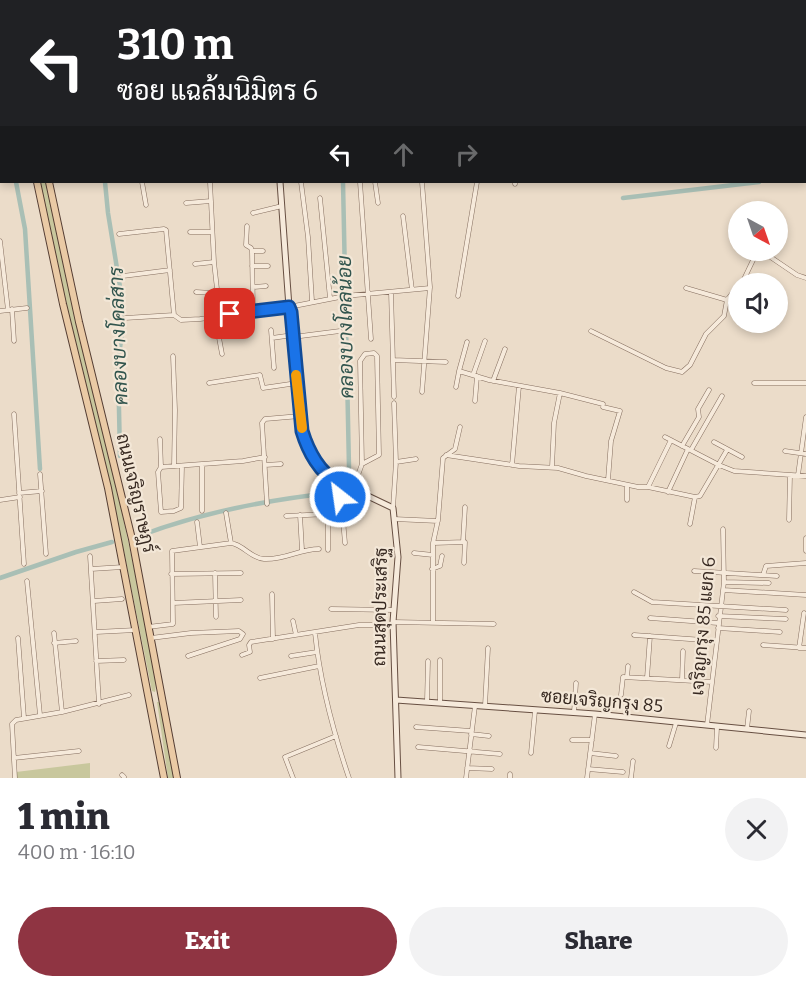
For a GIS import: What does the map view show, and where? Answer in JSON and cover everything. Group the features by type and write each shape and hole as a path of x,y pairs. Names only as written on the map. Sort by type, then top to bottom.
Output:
{"main road":[{"name":"ถนนเจริญราษฎร์","path":"37,183 63,304 108,488 164,778"},
{"name":"ถนนเจริญราษฎร์","path":"49,183 79,322 129,528 177,778"},
{"path":"150,701 161,698"}],"street":[{"path":"142,183 146,205"},
{"path":"196,292 212,293 217,289 210,183"},
{"path":"280,183 300,416 308,447 329,476 393,508 396,462 394,403"},
{"path":"301,183 308,237 312,301"},
{"path":"360,183 371,339"},
{"path":"375,183 378,203"},
{"path":"422,183 430,288 422,392"},
{"path":"458,296 477,183"},
{"path":"320,198 330,298"},
{"path":"186,202 211,201"},
{"path":"254,213 282,206"},
{"path":"403,216 412,290"},
{"path":"246,226 246,245 252,251 253,311"},
{"path":"119,234 166,230 174,315"},
{"path":"190,232 212,232"},
{"path":"0,241 14,341"},
{"path":"252,251 263,251"},
{"path":"747,273 756,254 763,252 797,275 806,278"},
{"path":"195,264 214,262"},
{"path":"252,266 268,266"},
{"path":"123,276 170,270"},
{"path":"253,287 266,286"},
{"path":"125,318 174,315 181,320 289,307 344,296 430,288"},
{"path":"591,332 666,368 682,372 690,365 706,334 724,316 727,300 686,288"},
{"path":"391,292 394,397"},
{"path":"0,311 27,308"},
{"path":"215,316 222,354"},
{"path":"271,330 274,368"},
{"path":"272,338 340,331"},
{"path":"475,402 475,375 485,341"},
{"path":"456,387 467,342"},
{"path":"493,381 505,349"},
{"path":"353,489 362,464 360,361 364,354 374,353 377,356 380,455 362,464"},
{"path":"173,356 174,466"},
{"path":"393,360 446,363"},
{"path":"459,371 493,381 560,393 620,411 611,441 608,480"},
{"path":"209,384 260,375 263,388 297,383"},
{"path":"754,383 806,383"},
{"path":"512,465 519,386"},
{"path":"682,446 699,417 698,409 709,390"},
{"path":"552,468 554,423 560,393"},
{"path":"668,492 689,450 722,396"},
{"path":"14,414 24,564"},
{"path":"267,504 263,420 300,416"},
{"path":"798,475 803,454 806,417"},
{"path":"433,622 433,543 438,521 443,458 456,449 460,427"},
{"path":"665,437 734,471 806,476"},
{"path":"160,439 161,467 158,472 161,512 174,511 181,507 182,466"},
{"path":"648,486 670,440"},
{"path":"714,442 742,457"},
{"path":"446,455 512,465 552,468 695,497 700,496 727,450"},
{"path":"784,451 803,454"},
{"path":"161,467 265,457"},
{"path":"396,462 416,459"},
{"path":"202,464 202,511"},
{"path":"265,465 281,464"},
{"path":"40,474 46,554"},
{"path":"789,520 790,475"},
{"path":"328,550 328,514 337,496 339,483"},
{"path":"627,485 627,500"},
{"path":"0,500 42,491"},
{"path":"337,496 340,497 343,507 345,543"},
{"path":"690,524 695,497"},
{"path":"464,563 465,507"},
{"name":"ถนนสุดประเสริฐ","path":"393,508 398,557 393,610 398,778"},
{"path":"226,513 231,543"},
{"path":"286,516 328,514"},
{"path":"300,515 302,549"},
{"path":"394,519 438,521"},
{"path":"197,522 200,547"},
{"name":"เจริญกรุง 85 แยก 6","path":"707,725 718,616 724,582 723,530"},
{"path":"806,538 806,551"},
{"path":"433,543 463,542"},
{"path":"148,627 173,624 172,550 231,543 239,544 253,556 261,558 286,557 302,549 319,549"},
{"path":"414,553 433,555"},
{"path":"90,556 99,704"},
{"path":"432,569 440,566 442,556"},
{"path":"763,575 766,566 806,563"},
{"path":"91,569 124,567"},
{"path":"694,571 777,576"},
{"path":"215,573 216,616"},
{"path":"171,574 241,573"},
{"path":"27,581 40,715"},
{"path":"724,582 769,583"},
{"path":"723,590 806,595"},
{"path":"634,591 652,602 786,610"},
{"path":"272,594 273,639"},
{"path":"94,601 122,599"},
{"path":"173,603 241,600"},
{"path":"332,609 393,610"},
{"path":"799,648 804,613"},
{"path":"718,616 786,619"},
{"path":"650,618 780,632"},
{"path":"293,621 296,635"},
{"path":"242,655 250,652 251,642 359,625 433,622 494,624"},
{"path":"96,632 136,630"},
{"path":"151,638 191,633 239,631 243,634 240,639 188,656"},
{"path":"54,633 62,712"},
{"path":"315,633 319,666 336,736 350,778"},
{"path":"634,635 717,641"},
{"path":"647,678 650,636"},
{"path":"18,638 24,718"},
{"path":"54,643 76,641"},
{"path":"763,645 806,648"},
{"path":"485,706 488,648"},
{"path":"682,680 683,651"},
{"path":"291,656 317,652"},
{"path":"96,661 124,660"},
{"path":"440,660 440,702"},
{"path":"427,701 428,661"},
{"path":"260,678 319,666"},
{"path":"627,677 628,666"},
{"path":"621,695 622,678 627,677 712,682"},
{"path":"574,712 576,683"},
{"path":"15,778 12,724 16,720 99,704 129,694"},
{"name":"ซอยเจริญกรุง 85","path":"396,700 574,712 806,735"},
{"path":"466,778 475,705"},
{"path":"531,753 535,711"},
{"path":"747,729 749,711"},
{"path":"587,778 595,714"},
{"path":"669,746 676,723"},
{"path":"416,727 489,736"},
{"path":"716,748 717,727"},
{"path":"292,778 285,757 336,736"},
{"path":"572,740 592,740"},
{"path":"418,747 500,754"},
{"path":"14,758 79,751"},
{"path":"590,753 616,756"},
{"path":"631,778 633,761"},
{"path":"467,768 492,769"},
{"path":"588,769 623,772"}],"green space":[{"path":"40,183 46,183 68,287 118,494 150,647 155,674 155,692 152,691 120,532 77,355"},
{"path":"157,702 161,702 174,778 168,778"},
{"path":"90,763 90,778 17,778 16,772"}],"waterway":[{"path":"16,183 25,229 40,469"},
{"name":"คลองบางโคล่สาร","path":"105,183 121,293 122,333 118,363 120,456"},
{"name":"คลองบางโคล่น้อย","path":"343,183 349,467 347,473"},
{"path":"623,198 750,183"},
{"path":"142,535 235,508 331,493"},
{"path":"0,578 112,542"}],"slow traffic":[{"path":"296,375 302,428"}],"route":[{"path":"230,314 289,307 302,431 314,459 329,476 339,483 337,496 340,497"}]}
